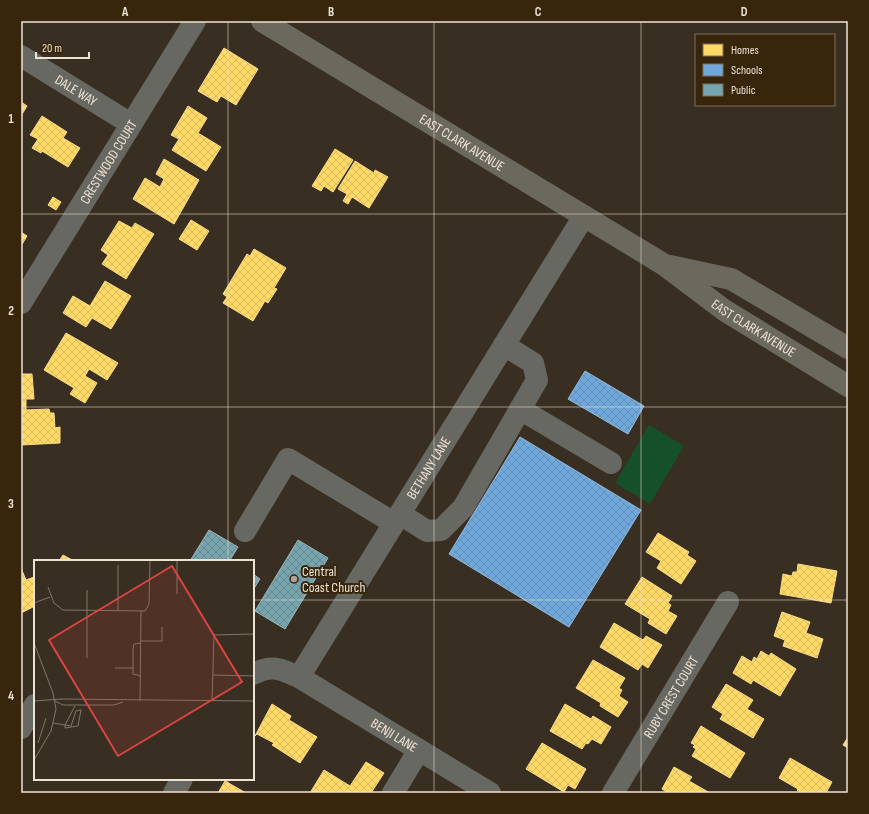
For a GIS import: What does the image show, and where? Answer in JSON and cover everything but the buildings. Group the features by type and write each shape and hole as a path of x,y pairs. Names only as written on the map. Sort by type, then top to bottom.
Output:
{"main road":[{"name":"EAST CLARK AVENUE","path":"262,21 663,264 724,310 848,386"},
{"name":"EAST CLARK AVENUE","path":"663,264 731,279 848,348"}],"street":[{"name":"CRESTWOOD COURT","path":"21,304 195,21"},
{"name":"DALE WAY","path":"21,56 131,124"},
{"name":"BETHANY LANE","path":"299,677 584,216"},
{"path":"245,531 288,459 397,518 427,531 441,530 463,508 538,380 533,363 504,345"},
{"path":"520,410 611,463"},
{"name":"RUBY CREST COURT","path":"613,793 728,602"},
{"path":"254,674 263,669 280,668 299,677"},
{"name":"BENJI LANE","path":"299,677 490,793"},
{"path":"21,728 34,707"},
{"path":"393,793 419,750"},
{"path":"174,793 181,780"}],"green space":[{"path":"649,425 684,446 650,504 615,483"}],"place":[{"name":"Central Coast Church","path":"294,579"}]}
